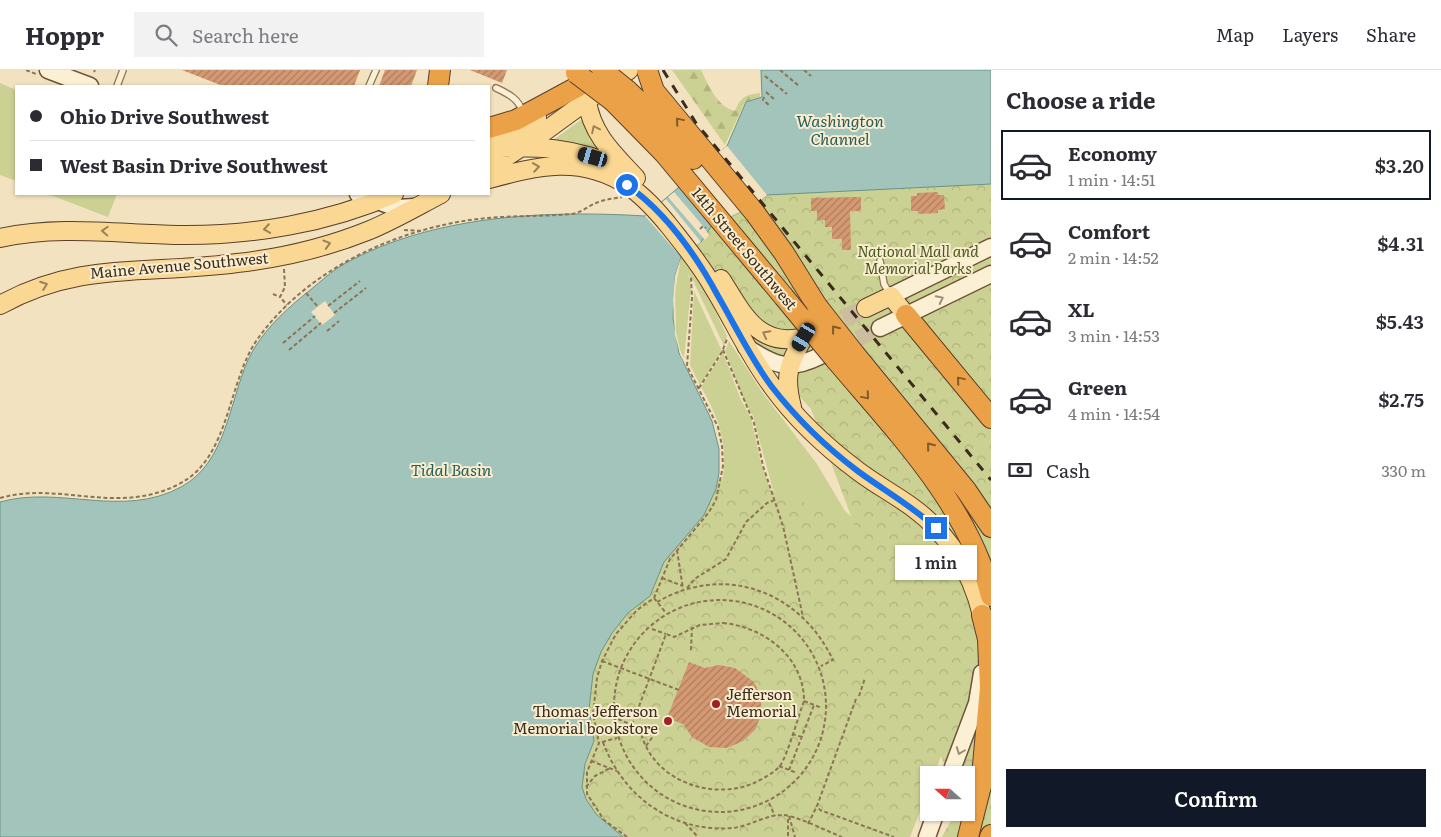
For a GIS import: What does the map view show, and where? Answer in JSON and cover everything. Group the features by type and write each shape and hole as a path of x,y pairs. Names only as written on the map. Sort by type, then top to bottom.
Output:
{"highway":[{"path":"438,85 440,70"},
{"name":"14th Street Southwest","path":"602,70 643,130 679,170 784,253 817,306 836,356 905,443 964,528 984,572 991,596"},
{"path":"647,70 654,91 704,162 740,219"},
{"path":"490,128 524,116 576,80"},
{"name":"14th Street Southwest","path":"576,80 620,96 654,116 704,162"},
{"name":"14th Street Southwest","path":"740,219 784,297 836,356 966,490 991,527"},
{"path":"906,315 991,418"},
{"path":"905,443 936,473 954,495 991,561"},
{"path":"981,787 990,688 988,639 982,615"},
{"path":"968,837 991,741"}],"main road":[{"path":"490,148 539,117 576,80 602,70"},
{"path":"490,167 523,147 576,80 629,70"},
{"path":"576,80 596,133 657,205 696,242 755,328 775,339 794,340 804,337 790,366 786,385 793,411"},
{"path":"490,148 523,147 580,153 606,162 636,178"},
{"path":"490,180 538,166 568,165 582,167 617,179 657,205"},
{"name":"Maine Avenue Southwest","path":"0,238 34,232 65,230 178,235 249,232 332,216 391,195"},
{"name":"Maine Avenue Southwest","path":"0,305 48,283 82,275 133,269 228,264 305,251 370,230 439,195"},
{"path":"696,242 712,283 746,347 773,387 793,411 848,464 912,507 936,528 954,550 964,567 982,615"},
{"path":"866,308 891,296 906,315"}],"street":[{"path":"48,70 93,76"},
{"path":"360,195 397,208 414,208"},
{"path":"891,296 991,247"},
{"path":"880,328 991,274"},
{"path":"746,347 764,358 790,366 836,356"},
{"path":"953,766 977,703 981,687 984,645 982,615"},
{"path":"927,837 933,821"}],"lane":[{"path":"117,85 123,70"},
{"path":"369,85 376,70"},
{"path":"496,88 519,102 524,116"},
{"path":"880,261 884,284 891,296"}],"path":[{"path":"780,70 799,86"},
{"path":"804,70 811,76"},
{"path":"765,76 787,94"},
{"path":"766,92 775,100"},
{"path":"764,97 763,100 770,105"},
{"path":"0,498 40,494 108,499 138,498 161,493 182,483 200,471 213,450 250,350 287,305 342,262 387,242 469,220 575,214 596,202 628,195"},
{"path":"401,226 406,231 425,231"},
{"path":"696,242 705,226"},
{"path":"280,297 285,287 284,266"},
{"path":"627,837 604,820 594,807 587,794 586,787 587,772 599,743 593,714 594,696 602,660 624,623 637,610 654,598 670,559 702,523 709,512 716,500 723,466 722,446 718,427 687,366 692,298 690,273"},
{"path":"328,306 360,281"},
{"path":"334,313 366,288"},
{"path":"306,293 318,307"},
{"path":"273,294 280,297 287,305"},
{"path":"284,343 315,316"},
{"path":"327,331 339,321"},
{"path":"290,350 321,323"},
{"path":"699,388 723,350 729,334"},
{"path":"723,350 754,423 762,460 793,568 803,616"},
{"path":"688,588 696,578 726,559 746,522 767,503 775,500"},
{"path":"677,550 683,588"},
{"path":"662,578 683,588 717,584 755,589 779,599 803,616 822,639 834,660 820,666"},
{"path":"657,602 683,588"},
{"path":"654,598 666,614"},
{"path":"780,766 798,773 793,785 787,793 769,803 748,810 720,814 698,812 674,804 656,793 638,777 626,760 617,738 619,733 617,698 623,669 635,647 663,620 666,614 681,605 711,598 733,599 755,604 776,614 794,627 808,643 820,666 828,691 822,708 804,701"},
{"path":"617,719 640,728 646,746 659,764 672,776 691,785 705,789 726,790 747,786 762,779 780,766 804,701 802,686 793,665 779,646 747,627 729,623 707,623 692,627 674,637 652,629"},
{"path":"691,650 692,627"},
{"path":"632,725 666,634"},
{"path":"602,660 679,690"},
{"path":"859,696 865,678"},
{"path":"808,824 817,806 856,699"},
{"path":"789,770 814,705"},
{"path":"646,746 659,728"},
{"path":"792,734 802,737"},
{"path":"599,743 617,738"},
{"path":"603,742 616,771 632,791 646,804 670,818 710,828 734,828 775,816 789,816 842,837"},
{"path":"591,761 616,771"},
{"path":"586,787 595,776 610,768"},
{"path":"769,803 775,816"},
{"path":"817,806 820,810 894,837"},
{"path":"788,837 786,828 789,816"},
{"path":"789,816 794,837"},
{"path":"686,823 698,837"}],"green space":[{"path":"672,70 701,70 718,100 729,109 735,111 744,98 760,93 760,97 745,102 725,145"},
{"path":"0,83 15,90 15,181 0,175"},
{"path":"585,117 603,152 549,143"},
{"name":"National Mall and Memorial Parks","path":"991,184 991,837 942,837 951,821 975,821 975,766 945,766 941,756 937,766 920,766 920,811 910,837 623,837 596,814 586,799 582,787 585,765 594,741 589,709 593,674 601,652 612,633 628,613 650,595 664,562 704,515 718,480 761,488 801,501 831,516 858,535 811,409 678,264 647,217 769,194"},
{"path":"51,195 117,195 108,217"},
{"path":"681,261 690,279 691,289 684,358 676,336 674,310 676,284"},
{"path":"693,275 711,302 727,336 724,346 695,285"},
{"path":"694,291 722,351 700,385 690,365"},
{"path":"729,341 762,392 817,464 845,511 924,583 773,490 753,416 743,398 725,351"},
{"path":"723,353 741,400 751,418 760,459 776,509 719,496 724,466 722,440 715,414 701,387"}],"water":[{"name":"Tidal Basin","path":"761,70 991,70 991,184 767,195 756,205 712,225 701,242 681,257 675,276 673,318 679,353 712,421 719,449 719,473 716,489 704,515 664,562 650,596 628,613 612,633 601,652 593,674 589,709 594,741 585,764 582,787 586,799 596,814 623,837 0,837 0,502 45,497 114,501 136,500 159,496 181,487 196,476 208,463 217,448 248,360 259,341 272,324 288,309 334,271 344,264 378,248 415,235 491,219 569,214 645,216 727,146 746,102 762,97"}],"pier":[{"path":"727,146 767,195 757,204 718,153"},
{"path":"715,156 756,205 712,225 680,185"},
{"path":"674,192 709,235 705,240 668,197"},
{"path":"666,199 701,242 681,257 645,216"},
{"path":"681,257 675,288 676,331 683,364 675,335 673,300 675,276"},
{"path":"325,301 335,315 322,325 311,312"}],"building":[{"path":"182,70 360,70 354,85 220,85"},
{"path":"385,70 417,70 411,85 379,85"},
{"path":"470,70 507,70 502,83"},
{"path":"938,192 938,195 944,195 945,209 938,210 938,213 918,214 918,211 911,211 911,196 917,196 917,193"},
{"path":"861,197 861,211 850,211 851,250 842,250 842,239 832,239 832,227 825,227 825,220 817,220 817,211 811,211 811,198"},
{"path":"689,662 705,668 719,665 735,668 754,682 761,696 761,715 755,730 743,741 727,748 709,747 692,737 683,724 667,718"}],"tunnel":[{"path":"819,330 866,308"},
{"path":"836,349 880,328"}],"railway":[{"path":"663,70 696,123 991,480"}],"place":[{"name":"Jefferson Memorial","path":"716,704"},
{"name":"Thomas Jefferson Memorial bookstore","path":"668,721"}],"route":[{"path":"627,185 654,208 690,252 712,283 759,368 793,411 848,464 912,507 936,528"}],"water label":[{"name":"Washington Channel","path":"840,130"}]}
